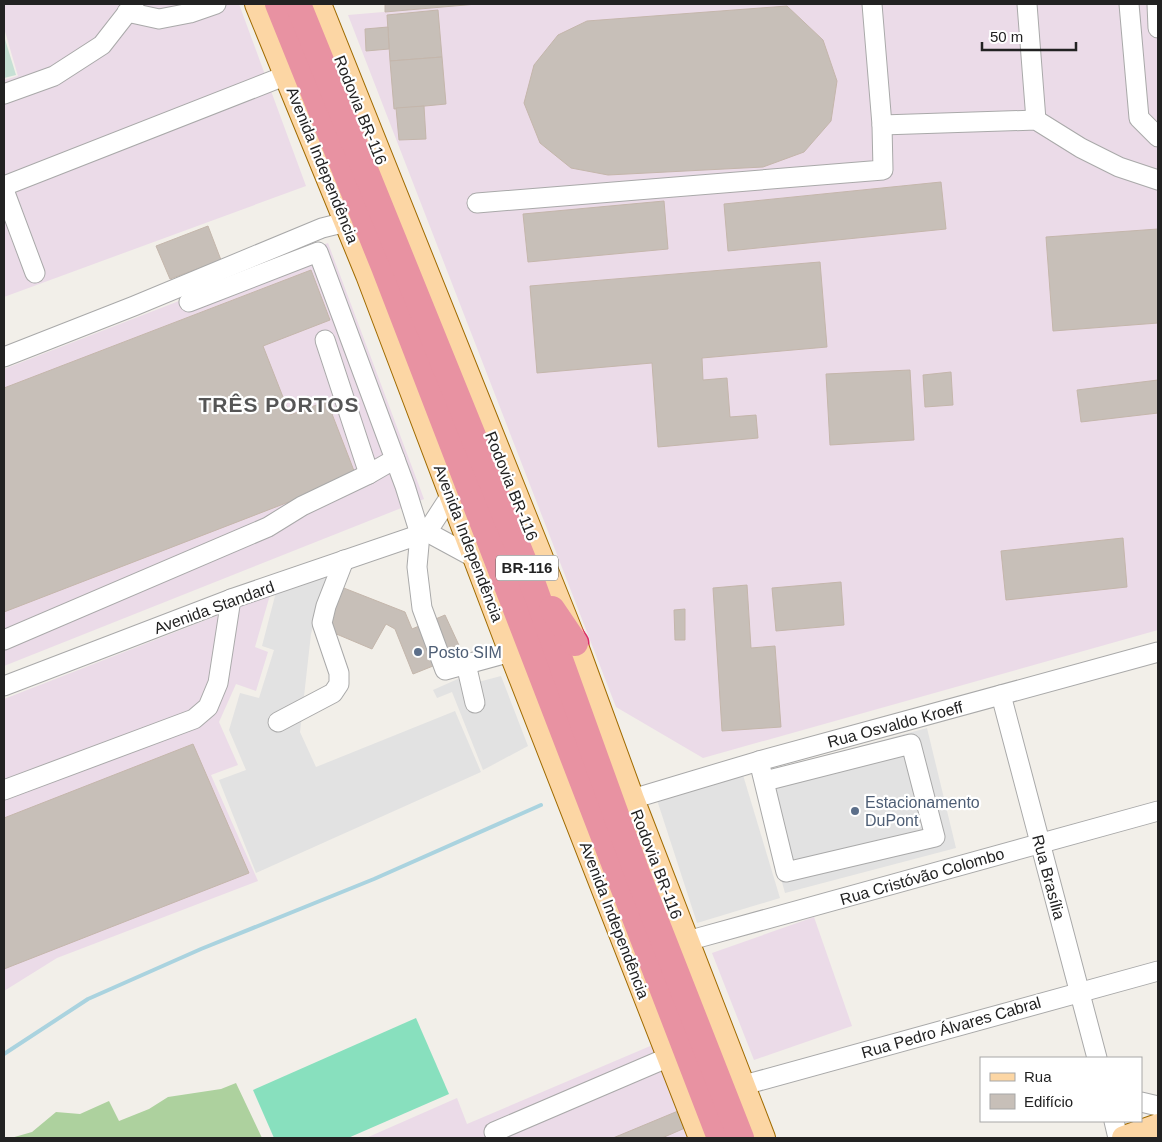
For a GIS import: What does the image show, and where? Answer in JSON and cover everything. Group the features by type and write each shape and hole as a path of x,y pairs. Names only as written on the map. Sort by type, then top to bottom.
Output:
{"highway":[{"name":"BR-116","path":"278,4 384,267 608,852 720,1138"},
{"name":"Rodovia BR-116","path":"298,4 531,579 637,873 741,1138"},
{"path":"531,579 575,643"},
{"path":"608,852 618,928"}],"main road":[{"name":"Avenida Independência","path":"257,4 346,222 511,652 701,1138"},
{"name":"Rodovia BR-116","path":"318,4 575,643 632,799 763,1138"},
{"path":"1142,1117 1158,1121"},
{"path":"1124,1138 1158,1126"},
{"path":"1129,1138 1158,1132"}],"street":[{"path":"4,94 54,76 102,45 131,8 159,19 190,13 216,4"},
{"path":"477,203 883,170 882,125 872,4"},
{"path":"1027,4 1036,120"},
{"path":"1128,4 1139,118 1158,137"},
{"path":"1157,4 1158,28"},
{"path":"4,186 286,76"},
{"path":"882,125 1036,120 1081,148 1120,167 1158,180"},
{"path":"4,190 35,273"},
{"path":"4,357 144,302 322,228 346,222"},
{"path":"189,302 318,252 423,533 475,558"},
{"path":"325,340 369,474"},
{"path":"4,640 268,527 302,506 369,474 395,459"},
{"path":"451,495 423,533 417,567 422,608 445,670 511,652"},
{"name":"Avenida Standard","path":"4,686 231,599 423,533"},
{"path":"278,722 334,693 339,684 339,673 322,623 326,606 344,560"},
{"path":"4,790 194,719 208,707 218,683 231,599"},
{"name":"Rua Osvaldo Kroeff","path":"632,799 760,761 1158,652"},
{"path":"466,664 475,703"},
{"name":"Rua Brasília","path":"1001,695 1097,1057"},
{"path":"760,761 786,872 935,837 911,744 765,782"},
{"name":"Rua Cristóvão Colombo","path":"687,941 1158,811"},
{"name":"Rua Pedro Álvares Cabral","path":"744,1085 1158,970"},
{"path":"494,1132 669,1057"},
{"path":"1142,1102 1158,1106"},
{"path":"1114,1122 1118,1138"}],"shaded area":[{"path":"4,4 239,4 306,186 4,297 4,80 18,76 4,28"},
{"path":"477,4 1147,4 1148,12 1158,10 1158,630 703,758 616,707 348,15"},
{"path":"328,243 424,499 4,666 4,369"},
{"path":"328,572 311,634 300,732 316,767 455,711 481,772 256,873 219,780 246,770 229,730 240,693 259,698 274,650 262,646 276,592"},
{"path":"270,595 255,647 268,652 256,691 236,684 219,722 238,765 211,775 258,881 57,958 4,991 4,699"},
{"path":"501,676 528,746 483,770 452,692 437,698 433,690 460,678 463,686"},
{"name":"Estacionamento DuPont","path":"927,728 956,848 785,893 752,775"},
{"path":"743,775 780,898 697,923 657,800"},
{"path":"814,917 852,1026 754,1060 712,953"},
{"path":"655,1044 689,1138 366,1138 457,1098 467,1124"}],"green space":[{"path":"4,36 16,75 4,78"},
{"path":"416,1018 449,1094 348,1138 274,1138 253,1090"},
{"path":"236,1083 262,1138 11,1138 32,1132 56,1112 80,1114 109,1101 119,1121 149,1109 168,1097 221,1089"}],"building":[{"path":"385,4 477,4 385,12"},
{"path":"787,6 823,40 837,81 831,121 804,152 763,167 608,175 571,168 540,143 524,103 534,65 558,35 587,21"},
{"path":"438,10 442,57 390,61 387,15"},
{"path":"388,27 389,49 366,51 365,29"},
{"path":"442,57 446,104 394,109 390,61"},
{"path":"424,106 426,139 399,140 396,108"},
{"path":"941,182 946,229 728,251 724,204"},
{"path":"664,201 668,249 528,262 523,214"},
{"path":"208,226 221,260 170,279 156,246"},
{"path":"1158,229 1158,323 1053,331 1046,237"},
{"path":"820,262 827,347 702,358 703,380 727,378 730,417 756,415 758,438 658,447 652,363 537,373 530,286"},
{"path":"311,270 330,320 263,346 290,415 327,401 356,476 4,612 4,388"},
{"path":"910,370 914,440 830,445 826,374"},
{"path":"951,372 953,405 925,407 923,375"},
{"path":"1158,380 1158,413 1081,422 1077,390"},
{"path":"1123,538 1127,587 1006,600 1001,551"},
{"path":"841,582 844,625 776,631 772,588"},
{"path":"331,583 405,612 412,629 445,615 463,654 413,674 395,629 386,624 372,649 315,625"},
{"path":"747,585 751,648 775,646 781,727 722,731 713,588"},
{"path":"685,609 685,640 675,640 674,610"},
{"path":"193,744 249,873 4,969 4,818"},
{"path":"678,1111 685,1128 662,1138 613,1138"}],"waterway":[{"path":"4,1054 88,999 201,949 374,879 541,805"}],"place":[{"name":"Posto SIM","path":"418,652"},
{"name":"Estacionamento DuPont","path":"855,811"}],"district":[{"name":"TRÊS PORTOS","path":"279,405"}]}
